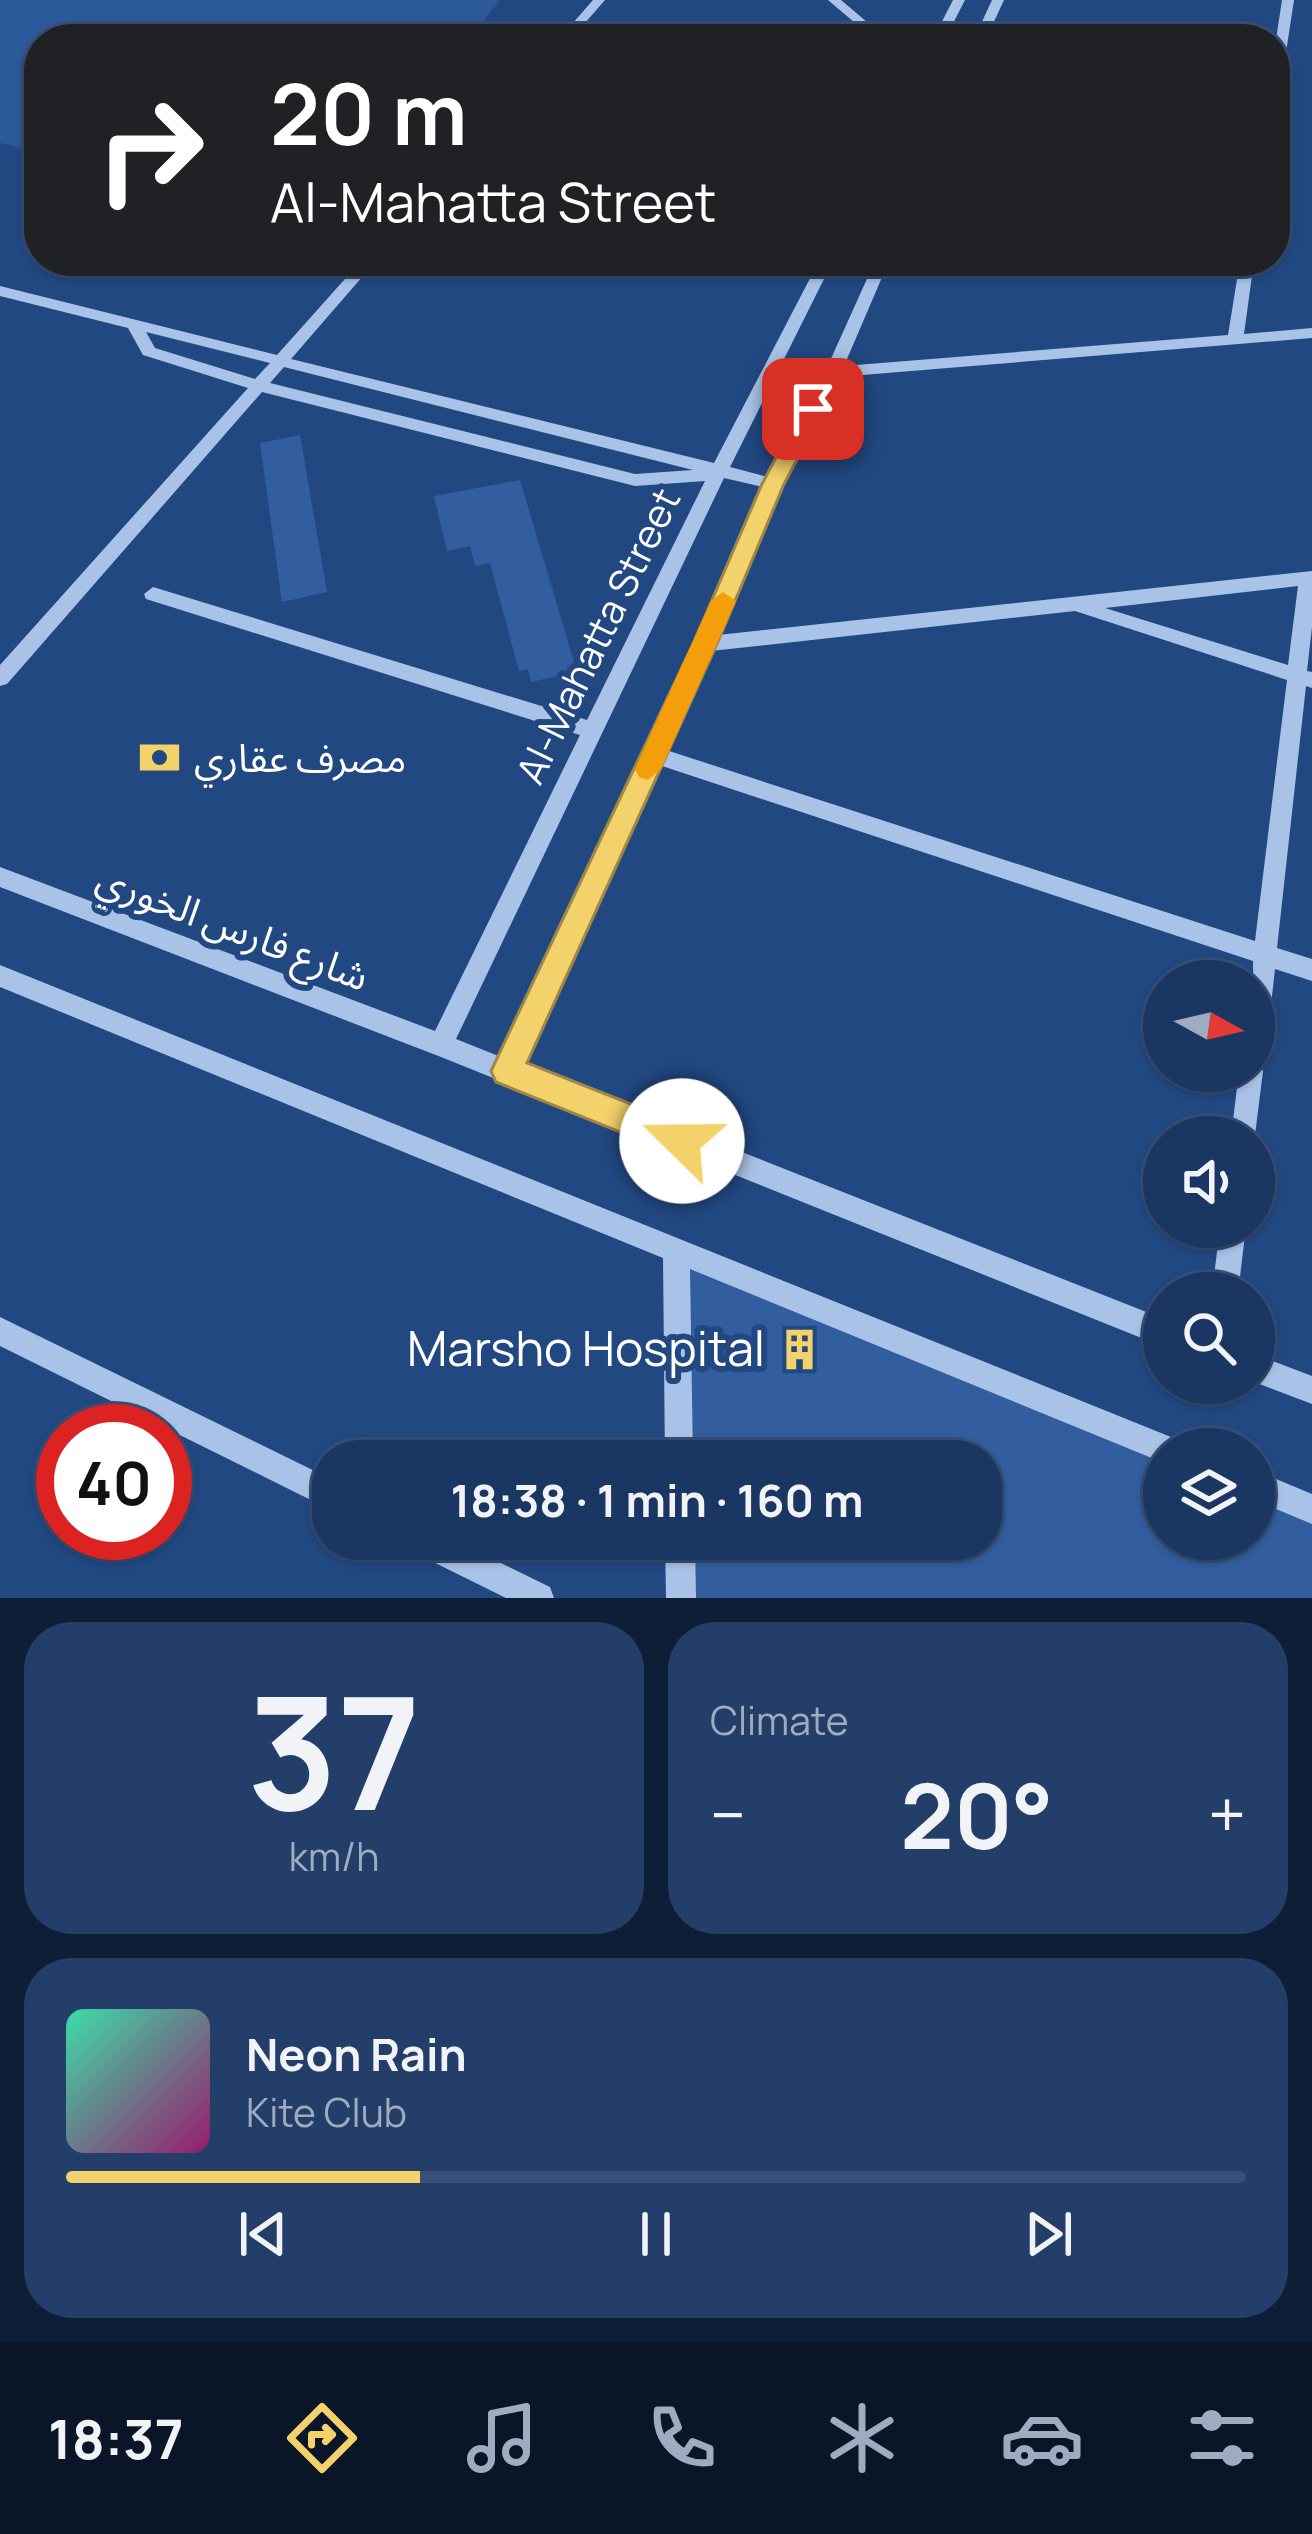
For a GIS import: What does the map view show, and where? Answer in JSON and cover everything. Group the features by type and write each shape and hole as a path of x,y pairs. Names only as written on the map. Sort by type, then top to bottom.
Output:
{"street":[{"path":"578,24 599,0"},
{"path":"834,0 862,24"},
{"path":"0,678 356,276"},
{"name":"Al-Mahatta Street","path":"441,1045 818,276"},
{"path":"507,1071 655,755 773,484 833,372 875,276"},
{"path":"1235,339 1245,276"},
{"path":"0,291 773,484"},
{"path":"134,325 149,351 259,386 634,480 718,473"},
{"path":"833,372 1312,333"},
{"path":"705,644 1310,578 1305,678 1264,960"},
{"path":"153,594 592,730"},
{"path":"1072,604 1305,678"},
{"path":"655,755 1312,970"},
{"name":"شارع فارس الخوري","path":"0,877 441,1045 1143,1325"},
{"path":"0,976 1143,1440"},
{"path":"676,1249 679,1440"},
{"path":"0,1331 312,1486"},
{"path":"1275,1376 1312,1390"},
{"path":"1275,1494 1312,1509"},
{"path":"462,1560 539,1598"},
{"path":"680,1560 681,1598"}],"shaded area":[{"path":"0,0 500,0 481,24 24,24 24,149 0,143"}],"building":[{"path":"300,435 327,592 282,602 260,443"},
{"path":"520,480 577,672 531,682 528,669 519,671 490,563 475,566 470,546 447,551 434,496"},
{"name":"Marsho Hospital","path":"676,1249 1143,1439 1143,1560 1275,1560 1275,1494 1312,1509 1312,1598 681,1598 680,1560 1002,1560 1002,1440 679,1440"}],"slow traffic":[{"path":"648,769 723,601"}],"place":[{"name":"مصرف عقاري","path":"160,758"},
{"name":"Marsho Hospital","path":"799,1349"}],"route":[{"path":"682,1141 507,1071 705,644 773,484 813,409"}]}
